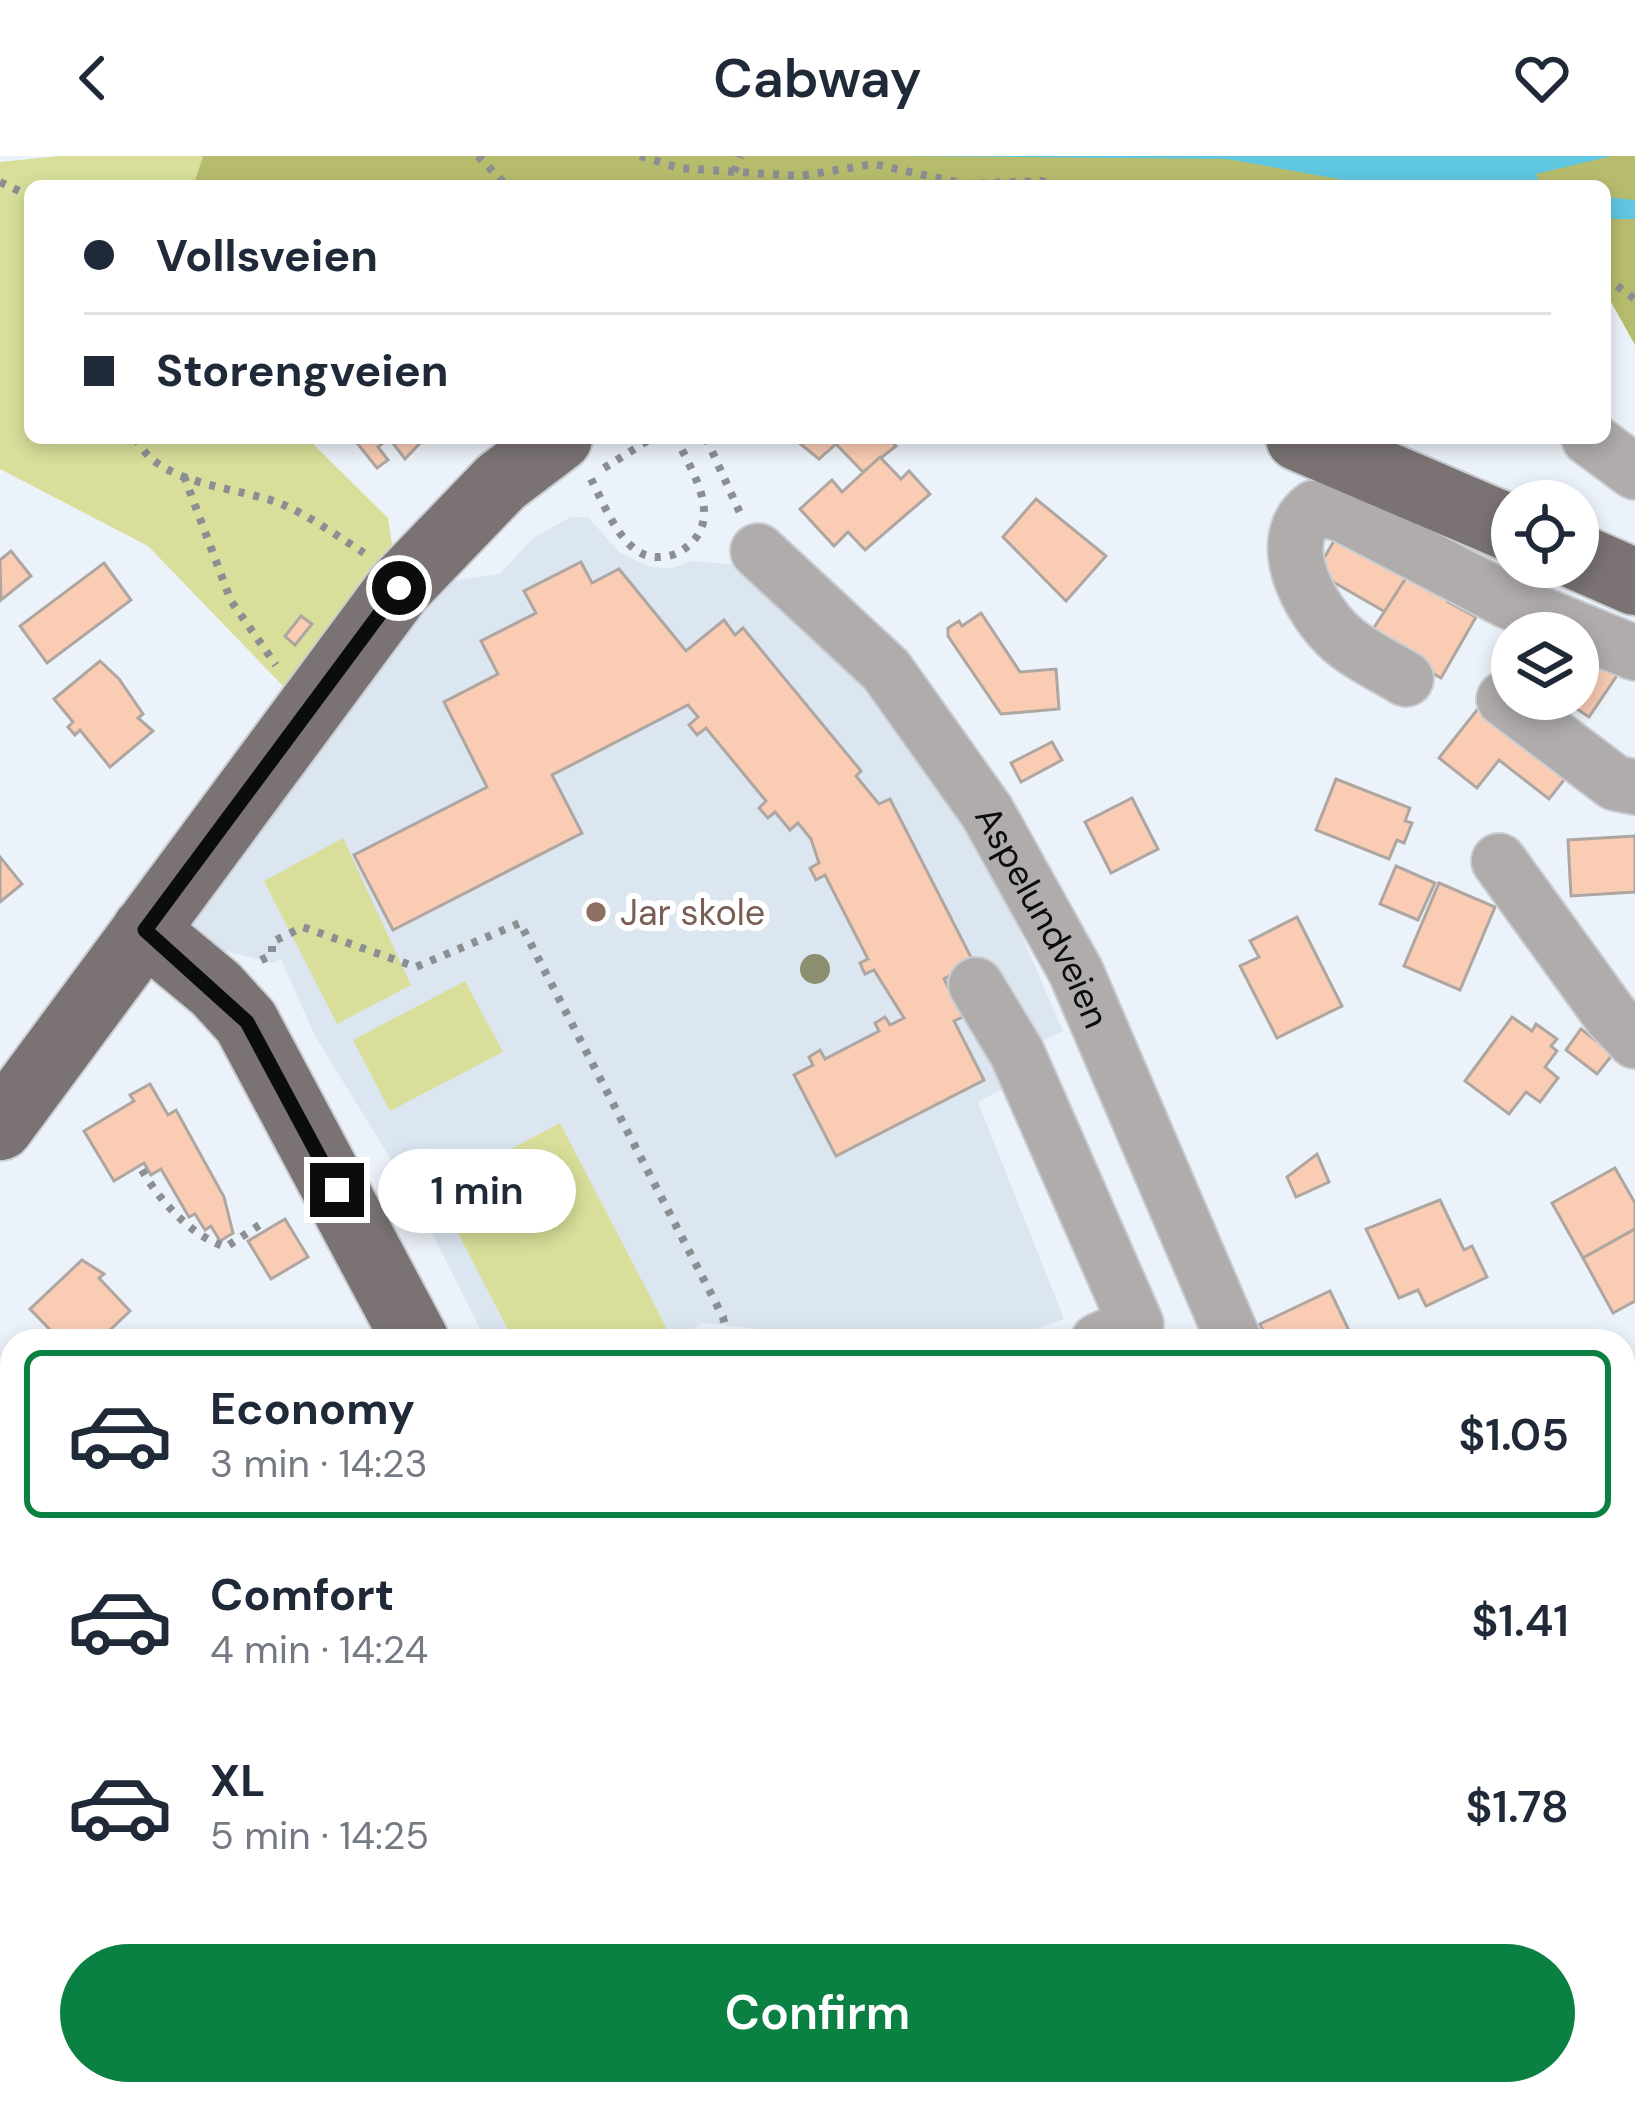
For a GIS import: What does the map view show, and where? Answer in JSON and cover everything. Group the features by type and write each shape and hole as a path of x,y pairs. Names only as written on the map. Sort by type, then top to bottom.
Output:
{"main road":[{"path":"1310,444 1469,533"},
{"path":"0,1127 399,588 501,482 574,469"},
{"path":"1599,566 1635,582"},
{"path":"145,930 247,1022 410,1329"}],"street":[{"path":"1597,444 1635,472"},
{"path":"1406,679 1344,642 1329,626 1298,574 1297,536 1303,516 1326,508 1469,533 1508,601 1635,652"},
{"name":"Aspelundveien","path":"758,551 886,670 987,812 1076,972 1229,1329"},
{"path":"1532,720 1615,783 1635,787"},
{"path":"1498,861 1611,1016 1635,1041"},
{"path":"976,985 1017,1053 1116,1329"}],"path":[{"path":"478,156 501,180"},
{"path":"640,156 680,168 800,176 874,164 946,180"},
{"path":"139,444 143,453 184,476 284,505 362,552 399,588"},
{"path":"637,444 574,469 626,540 645,555 672,557 697,541 707,518 698,482 679,444"},
{"path":"709,444 758,551"},
{"path":"184,476 231,601 307,711"},
{"path":"272,955 272,942 303,927 416,967 520,923 726,1329"},
{"path":"142,1169 152,1188 204,1240 226,1247 261,1225"}],"shaded area":[{"name":"Jar skole","path":"571,517 588,517 619,552 650,567 673,568 691,561 749,566 853,669 976,830 1063,1031 1035,1045 1007,1087 978,1102 1064,1319 1036,1329 757,1329 703,1323 692,1329 480,1329 415,1199 314,1034 281,959 272,963 145,930 216,894 307,711 399,588 500,574 533,538"}],"green space":[{"path":"59,156 203,156 195,180 24,180 24,444 313,444 388,518 399,588 307,711 148,546 0,469 0,162"},
{"path":"203,156 1635,156 1635,345 1611,302 1611,180 195,180"},
{"path":"343,838 411,985 337,1024 264,881"},
{"path":"465,981 503,1052 390,1111 353,1040"},
{"path":"560,1123 667,1329 508,1329 435,1189"}],"water":[{"path":"899,156 1612,156 1536,174 1538,180 1344,180 1227,159"},
{"path":"1611,198 1635,200 1635,219 1611,219"}],"building":[{"path":"358,444 382,444 378,447 388,460 377,468"},
{"path":"394,444 419,444 405,459"},
{"path":"800,444 836,444 819,459"},
{"path":"836,444 896,446 863,472"},
{"path":"880,457 901,479 909,471 930,494 865,550 848,532 834,546 800,509 832,480 842,492"},
{"path":"1036,499 1106,556 1066,601 1003,537"},
{"path":"1342,527 1413,567 1387,613 1316,572"},
{"path":"11,551 31,576 1,600 0,560"},
{"path":"581,562 592,583 619,569 686,651 724,620 735,635 743,628 861,771 856,776 879,804 890,799 974,963 944,979 963,1017 954,1021 984,1080 836,1156 794,1075 813,1065 809,1057 820,1050 825,1059 879,1031 875,1023 885,1017 890,1025 904,1018 874,970 865,974 860,963 868,959 825,875 816,880 810,868 819,863 811,839 798,823 790,830 775,812 768,818 759,808 766,801 706,728 697,735 689,725 698,717 688,705 552,775 582,833 393,930 354,855 487,787 444,702 498,674 481,641 536,613 524,591"},
{"path":"104,563 131,600 47,663 20,626"},
{"path":"1413,567 1455,591 1448,602 1476,617 1441,678 1368,637"},
{"path":"981,613 1020,672 1056,669 1059,709 1001,714 948,636 948,628 959,621 962,626"},
{"path":"301,616 312,624 295,645 285,636"},
{"path":"1599,652 1620,671 1599,702"},
{"path":"100,661 119,679 143,714 138,718 153,731 110,767 80,730 75,735 68,727 73,722 54,699"},
{"path":"1488,696 1491,720 1515,720 1571,771 1549,799 1499,760 1477,788 1439,758"},
{"path":"1052,742 1062,760 1021,782 1011,763"},
{"path":"1336,779 1410,808 1405,821 1412,823 1404,843 1397,840 1389,859 1316,830"},
{"path":"1132,798 1158,849 1111,873 1085,822"},
{"path":"1635,836 1635,892 1571,896 1568,840"},
{"path":"0,857 22,884 0,902"},
{"path":"1396,866 1435,883 1418,920 1380,904"},
{"path":"1439,883 1495,907 1460,990 1404,966"},
{"path":"1297,917 1342,1006 1277,1038 1240,966 1259,957 1250,941"},
{"path":"1512,1017 1532,1031 1536,1024 1557,1039 1551,1046 1557,1051 1545,1067 1558,1078 1540,1102 1526,1092 1509,1114 1465,1081"},
{"path":"1581,1029 1613,1054 1597,1074 1566,1050"},
{"path":"150,1084 168,1115 176,1110 224,1197 233,1233 220,1241 211,1226 205,1230 195,1214 189,1217 161,1169 151,1175 144,1163 114,1181 84,1131 134,1101 130,1095"},
{"path":"1317,1154 1329,1182 1296,1197 1287,1177"},
{"path":"1615,1168 1635,1203 1635,1229 1583,1258 1552,1203"},
{"path":"1440,1200 1464,1250 1472,1246 1487,1277 1426,1306 1418,1290 1399,1298 1366,1229"},
{"path":"285,1219 308,1257 271,1279 248,1241"},
{"path":"1635,1229 1635,1301 1613,1313 1583,1258"},
{"path":"82,1260 104,1274 99,1278 130,1311 111,1329 49,1329 30,1309"},
{"path":"1330,1291 1348,1329 1262,1329 1260,1324"}],"place":[{"name":"Jar skole","path":"596,912"}],"route":[{"path":"337,1190 247,1022 216,989 145,930 399,588"}]}
